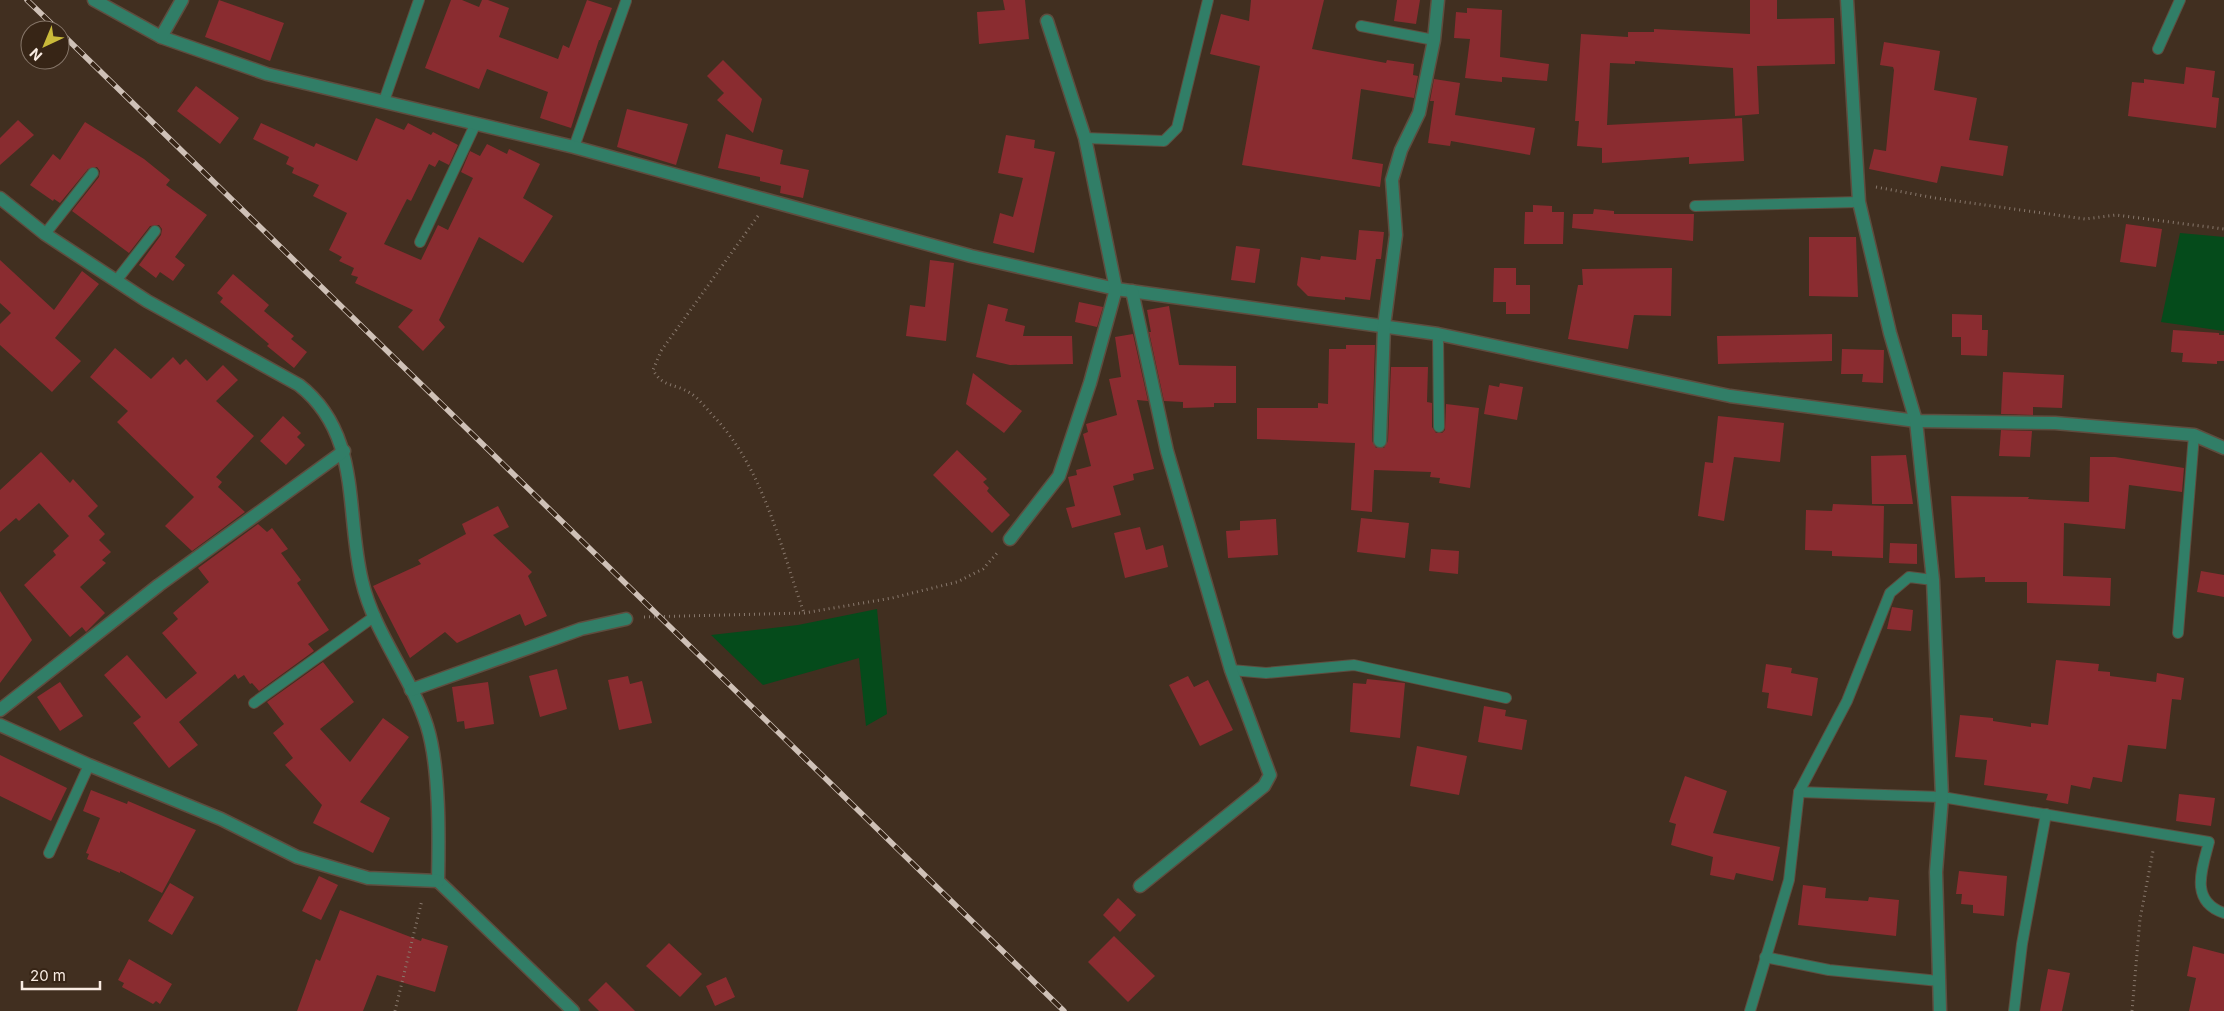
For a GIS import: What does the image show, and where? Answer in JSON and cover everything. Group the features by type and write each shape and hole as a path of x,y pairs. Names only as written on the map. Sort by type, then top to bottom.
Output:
{"street":[{"path":"94,0 160,37 267,74 574,147 972,256 1116,289 1438,334 1730,396 1916,421 2055,423 2194,435 2224,448"},
{"path":"160,37 182,0"},
{"path":"1380,441 1384,326 1396,235 1392,180 1401,150 1420,113 1434,40 1438,0"},
{"path":"1847,0 1859,202 1890,333 1916,421 1933,580 1942,797 1936,872 1940,1011"},
{"path":"1010,539 1059,476 1090,383 1116,289 1085,138 1047,21"},
{"path":"0,198 45,234 147,301 299,385 316,398 329,416 344,451 361,580 374,616 411,690 427,727 432,750 439,847 432,882"},
{"path":"1132,290 1167,451 1231,670 1270,775 1264,786 1140,886"},
{"path":"0,710 158,585 344,451"},
{"path":"411,690 581,628 626,618"},
{"path":"0,725 89,765 221,819 297,856 368,878 432,882 573,1011"}],"lane":[{"path":"384,101 419,0"},
{"path":"1085,138 1164,141 1177,128 1208,0"},
{"path":"2158,49 2180,0"},
{"path":"574,147 626,1"},
{"path":"1361,26 1434,40"},
{"path":"420,242 476,123"},
{"path":"45,234 93,173"},
{"path":"1695,206 1859,202"},
{"path":"116,281 155,231"},
{"path":"1438,334 1439,427"},
{"path":"2178,633 2194,435"},
{"path":"1750,1011 1789,880 1799,792 1847,701 1890,593 1910,577 1933,580"},
{"path":"254,703 374,616"},
{"path":"1231,670 1275,673 1354,665 1506,698"},
{"path":"49,853 89,765"},
{"path":"1799,792 1942,797 2209,842 2200,878 2203,898 2215,910 2224,913"},
{"path":"2014,1011 2022,944 2046,814"},
{"path":"1765,957 1829,970 1938,981"}],"path":[{"path":"1858,184 1935,198 2085,219 2116,215 2224,229"},
{"path":"768,201 661,351 653,370 659,381 691,393 718,421 743,455 768,509 804,613"},
{"path":"626,618 804,613 892,598 957,582 983,570 1010,539"},
{"path":"2132,1011 2140,919 2156,832"},
{"path":"394,1011 432,882"}],"green space":[{"path":"2180,233 2224,237 2224,331 2161,322"},
{"path":"877,609 887,714 866,726 859,658 763,685 711,635 798,625"}],"building":[{"path":"219,0 284,23 270,61 205,37"},
{"path":"451,0 462,0 479,7 482,0 488,0 509,8 499,37 558,59 563,45 569,48 587,0 612,8 599,40 571,128 540,118 548,92 487,69 479,89 425,68"},
{"path":"1003,0 1025,0 1029,39 979,44 977,12 1005,10"},
{"path":"1251,0 1324,0 1312,49 1386,63 1387,60 1414,64 1413,75 1418,76 1414,98 1361,89 1352,159 1383,164 1380,187 1242,165 1260,66 1210,54 1221,14 1249,21"},
{"path":"1397,0 1420,0 1416,24 1394,21"},
{"path":"1750,0 1777,0 1777,19 1834,18 1835,64 1757,66 1759,114 1735,116 1733,68 1635,61 1635,64 1610,63 1607,125 1742,118 1744,161 1689,164 1689,157 1602,163 1602,148 1577,146 1579,121 1575,121 1581,34 1628,37 1628,32 1654,32 1654,29 1750,34"},
{"path":"1467,8 1502,10 1500,57 1549,64 1547,81 1502,77 1502,82 1465,78 1470,39 1454,38 1456,12 1467,13"},
{"path":"1884,42 1940,51 1934,90 1977,98 1969,140 2008,146 2003,176 1941,166 1937,183 1869,169 1874,149 1886,151 1894,70 1893,67 1880,65"},
{"path":"723,60 762,99 753,133 717,100 724,93 707,76"},
{"path":"2186,67 2215,71 2212,97 2219,98 2216,128 2128,116 2132,82 2144,83 2144,79 2184,84"},
{"path":"1434,79 1460,83 1455,115 1535,128 1530,155 1451,141 1450,146 1428,143 1434,101 1430,101"},
{"path":"196,86 239,118 220,144 177,111"},
{"path":"627,109 688,124 676,165 617,147"},
{"path":"376,118 404,130 408,123 431,135 433,132 458,145 449,165 439,160 435,167 429,164 411,201 407,199 384,244 421,260 438,225 448,230 473,178 461,172 470,151 480,156 487,144 507,154 509,149 540,164 523,198 553,216 523,263 479,237 439,320 445,327 423,351 398,327 413,310 355,283 358,277 351,275 354,268 339,261 342,257 329,250 347,213 313,196 319,185 292,173 294,168 286,164 289,157 253,139 261,123 314,147 316,143 357,161"},
{"path":"18,120 34,135 0,165 0,138"},
{"path":"85,122 144,159 170,180 166,185 207,215 175,257 185,265 173,281 160,272 156,278 139,265 161,235 162,229 159,225 150,226 129,253 72,211 99,177 100,171 97,167 88,169 60,203 54,199 53,201 30,185 53,154 60,160"},
{"path":"726,134 783,150 780,164 809,170 803,198 780,193 781,186 760,181 760,177 718,168"},
{"path":"1006,135 1035,140 1034,148 1055,152 1034,253 993,243 1000,213 1013,217 1023,178 998,173"},
{"path":"1533,205 1552,206 1552,212 1564,212 1563,244 1524,244 1525,212 1533,212"},
{"path":"1594,209 1614,211 1614,214 1694,214 1693,241 1572,228 1573,214 1593,214"},
{"path":"2126,224 2162,229 2156,267 2120,262"},
{"path":"1359,230 1384,232 1381,259 1376,259 1370,300 1345,297 1345,300 1308,296 1297,285 1301,257 1320,260 1321,256 1356,260"},
{"path":"1809,237 1856,237 1858,297 1809,296"},
{"path":"1236,246 1260,249 1255,283 1231,280"},
{"path":"0,260 54,310 82,271 99,284 55,338 81,361 52,392 0,345 0,324 11,313 0,303"},
{"path":"930,260 954,263 946,341 906,336 910,305 925,307"},
{"path":"1494,268 1516,268 1516,285 1530,285 1530,314 1506,314 1506,302 1493,302"},
{"path":"1672,268 1671,316 1634,315 1628,349 1568,339 1578,285 1583,285 1582,269"},
{"path":"233,274 269,305 264,311 294,336 291,339 307,352 294,368 267,346 269,344 220,302 223,298 217,293"},
{"path":"1079,302 1103,307 1097,327 1075,322"},
{"path":"988,304 1008,309 1005,321 1025,326 1023,336 1072,336 1073,364 1010,365 976,357"},
{"path":"1169,306 1179,365 1236,366 1236,403 1214,403 1214,407 1183,408 1183,402 1164,401 1149,332 1151,332 1147,310"},
{"path":"1952,314 1982,315 1982,330 1988,330 1987,356 1961,355 1961,337 1952,337"},
{"path":"2173,330 2219,333 2219,335 2224,335 2224,361 2217,361 2217,364 2182,362 2183,353 2171,352"},
{"path":"1133,334 1148,401 1137,400 1154,469 1133,474 1134,480 1113,486 1121,515 1072,528 1066,508 1075,506 1068,477 1077,475 1076,470 1091,466 1083,434 1088,432 1086,424 1117,415 1109,379 1121,377 1115,337"},
{"path":"1832,334 1832,361 1718,364 1717,336"},
{"path":"1346,345 1375,345 1372,441 1376,448 1384,448 1388,441 1391,367 1428,367 1427,402 1432,403 1432,427 1436,433 1442,433 1445,430 1446,404 1479,408 1470,488 1439,483 1440,478 1430,477 1431,472 1374,470 1372,512 1351,510 1355,443 1257,439 1257,408 1318,408 1318,403 1328,404 1329,349 1346,349"},
{"path":"115,348 151,379 173,357 180,365 186,359 207,381 223,365 238,380 216,401 254,436 216,477 222,482 218,487 245,512 192,551 165,526 194,497 117,422 128,411 90,377"},
{"path":"1842,349 1884,350 1883,383 1862,382 1863,374 1841,374"},
{"path":"2003,372 2064,375 2062,408 2033,407 2033,415 2001,414"},
{"path":"973,373 1022,411 1004,433 966,404"},
{"path":"1500,383 1523,387 1517,420 1484,414 1489,385 1499,387"},
{"path":"283,416 301,433 297,437 305,445 286,465 260,441"},
{"path":"1718,416 1784,423 1780,462 1734,457 1724,521 1698,516 1705,462 1713,463"},
{"path":"2001,430 2032,431 2030,457 1999,456"},
{"path":"957,450 987,479 983,482 989,488 987,491 1010,515 992,533 933,475"},
{"path":"41,452 70,483 73,479 98,506 88,516 105,534 99,540 111,552 102,560 106,563 80,587 105,613 86,632 82,627 70,637 24,585 56,555 53,551 69,536 39,503 19,521 16,518 0,532 0,490"},
{"path":"1906,455 1913,504 1872,504 1871,456"},
{"path":"2090,457 2115,457 2184,468 2182,492 2129,485 2125,529 2064,523 2063,576 2111,578 2110,606 2027,603 2027,582 1985,582 1985,577 1955,578 1951,496 2029,497 2028,499 2089,502"},
{"path":"1833,504 1884,506 1883,558 1832,556 1832,551 1805,550 1806,510 1832,511"},
{"path":"498,506 509,527 493,535 532,572 528,576 547,616 525,626 520,614 457,643 445,632 410,658 373,586 421,564 418,560 466,534 462,524"},
{"path":"1361,518 1409,523 1405,558 1357,552"},
{"path":"1276,519 1278,555 1228,558 1226,531 1240,530 1240,521"},
{"path":"258,524 267,532 272,528 288,549 281,553 301,580 297,583 329,630 308,644 314,651 259,691 252,683 250,684 244,675 238,679 235,674 179,722 198,745 169,768 133,723 141,717 104,675 127,655 166,699 197,673 162,633 178,619 173,613 209,582 198,568"},
{"path":"1140,527 1146,550 1163,545 1168,567 1125,578 1114,533"},
{"path":"1890,543 1917,544 1917,564 1889,563"},
{"path":"1431,549 1459,551 1458,574 1429,571"},
{"path":"2201,571 2224,575 2224,597 2197,592"},
{"path":"0,591 32,640 0,683"},
{"path":"1892,607 1913,610 1911,631 1887,629"},
{"path":"2056,660 2099,664 2098,671 2110,672 2110,676 2156,682 2157,673 2184,678 2181,700 2172,699 2166,749 2128,745 2122,782 2093,777 2090,789 2071,785 2068,804 2046,800 2048,794 1984,785 1987,760 1955,757 1960,715 1993,718 1993,721 2031,727 2031,723 2048,725"},
{"path":"323,662 354,702 320,729 350,762 383,718 409,737 360,802 390,818 373,853 313,823 322,805 285,765 293,758 273,733 284,724 267,702"},
{"path":"1766,664 1792,668 1791,673 1818,678 1812,716 1767,708 1769,693 1762,692"},
{"path":"557,669 567,709 540,717 529,676"},
{"path":"628,676 630,684 642,681 652,723 619,730 608,680"},
{"path":"1188,676 1194,687 1208,680 1233,730 1200,746 1169,685"},
{"path":"1367,679 1405,683 1400,738 1350,732 1353,683 1366,684"},
{"path":"60,682 83,716 60,731 37,697"},
{"path":"488,682 494,724 465,729 464,721 457,722 452,687"},
{"path":"1484,706 1506,710 1505,716 1527,720 1522,750 1478,742"},
{"path":"1417,746 1467,756 1459,795 1410,786"},
{"path":"0,755 67,788 51,821 0,796"},
{"path":"1685,776 1727,791 1713,833 1780,847 1773,881 1736,873 1734,880 1710,875 1713,857 1671,845 1676,824 1669,822"},
{"path":"91,790 127,804 128,801 196,830 162,893 120,871 120,873 87,859 89,854 86,853 100,818 83,811"},
{"path":"2179,794 2215,798 2211,826 2176,821"},
{"path":"1959,871 2007,876 2004,916 1973,913 1973,905 1961,904 1962,894 1956,894"},
{"path":"319,876 338,885 321,920 302,911"},
{"path":"170,883 194,897 172,935 148,921"},
{"path":"1803,885 1826,888 1825,898 1868,901 1869,897 1899,900 1896,936 1798,925"},
{"path":"1118,898 1136,915 1120,932 1103,915"},
{"path":"340,910 421,941 422,938 448,946 435,992 377,975 363,1011 297,1011 316,959 320,961"},
{"path":"1114,936 1155,976 1128,1002 1088,962"},
{"path":"669,943 702,974 680,997 646,966"},
{"path":"2193,946 2224,954 2224,1011 2189,1011 2196,978 2187,976"},
{"path":"129,959 172,984 160,1004 156,1001 153,1004 122,987 124,983 118,980"},
{"path":"2048,969 2070,973 2062,1011 2040,1011"},
{"path":"726,977 735,997 715,1006 706,986"},
{"path":"606,982 635,1011 599,1011 588,1000"}],"railway":[{"path":"27,0 48,20"},
{"path":"70,42 1064,1011"}]}
